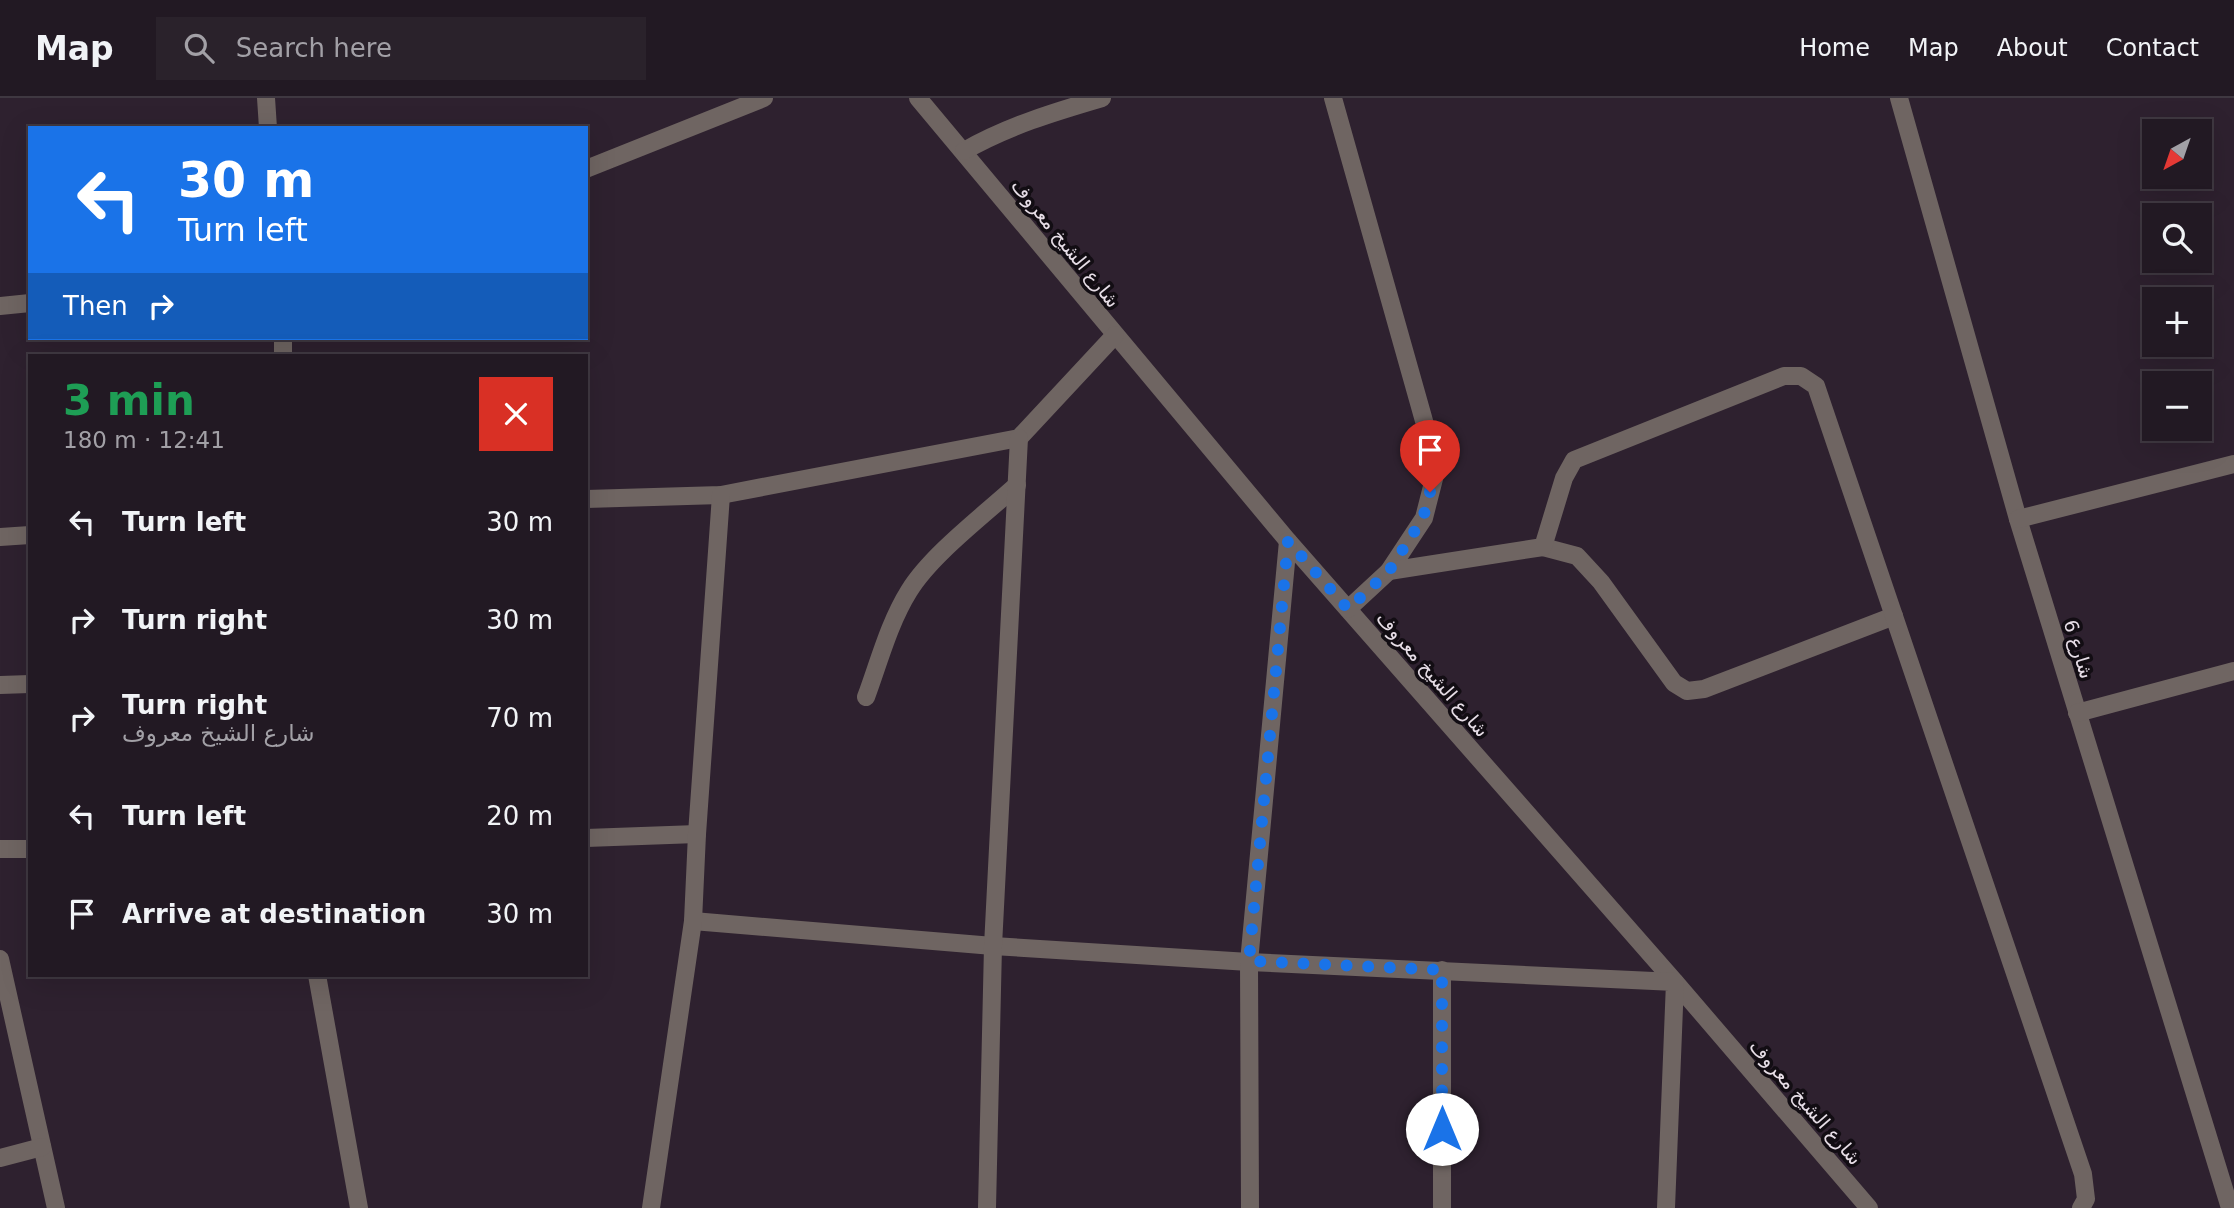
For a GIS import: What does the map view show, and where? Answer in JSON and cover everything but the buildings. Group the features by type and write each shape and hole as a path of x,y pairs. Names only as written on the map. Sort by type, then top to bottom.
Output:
{"street":[{"path":"266,98 268,126"},
{"path":"588,168 764,98"},
{"name":"شارع الشيخ معروف","path":"918,98 1288,541 1870,1208"},
{"path":"964,151 993,135 1043,115 1102,98"},
{"path":"1333,98 1437,467 1423,518 1389,571 1348,609"},
{"name":"شارع 6","path":"1899,98 2018,519 2230,1208"},
{"path":"0,306 28,303"},
{"path":"588,499 722,495 1020,438 1115,335"},
{"path":"1543,547 1563,478 1574,460 1784,376 1801,376 1816,386 2083,1174 2086,1199 2081,1208"},
{"path":"987,1208 993,946 1020,438"},
{"path":"2018,519 2234,464"},
{"path":"866,697 893,622 909,591 927,567 1017,485"},
{"path":"651,1208 693,921 696,834 722,495"},
{"path":"0,537 28,535"},
{"path":"1250,1208 1249,961 1288,541"},
{"path":"1389,571 1543,547 1577,556 1601,582 1674,683 1687,691 1704,689 1894,616"},
{"path":"2077,713 2234,671"},
{"path":"0,685 28,684"},
{"path":"588,838 696,834"},
{"path":"0,849 28,849"},
{"path":"693,921 993,946 1675,982 1666,1208"},
{"path":"0,959 55,1208"},
{"path":"1442,970 1442,1208"},
{"path":"317,977 359,1208"},
{"path":"0,1158 42,1147"}],"route":[{"path":"1430,492 1423,518 1389,571 1348,609 1288,541 1249,961 1442,970 1442,1129"}]}
